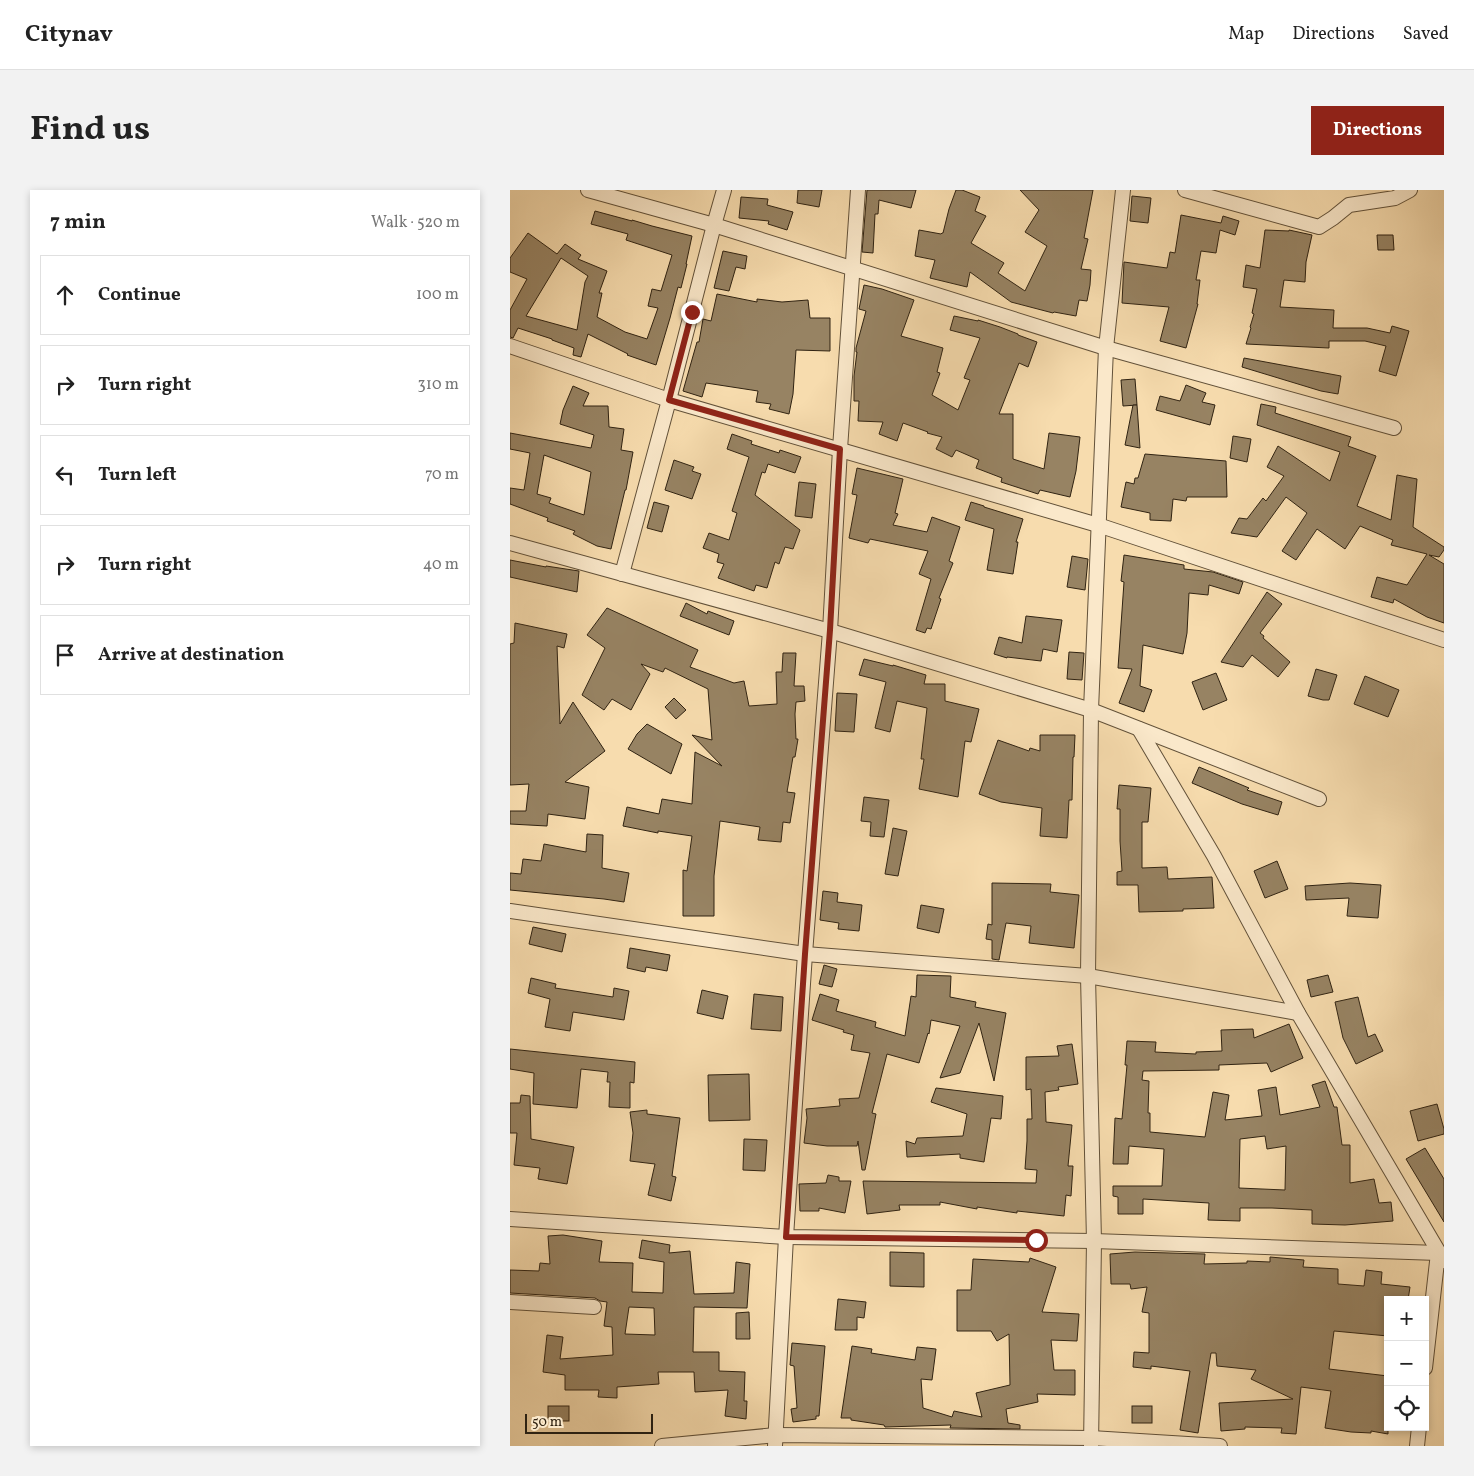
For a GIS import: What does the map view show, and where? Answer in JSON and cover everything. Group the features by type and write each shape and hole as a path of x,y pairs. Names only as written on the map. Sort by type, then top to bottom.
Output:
{"street":[{"path":"588,190 714,225 1106,348 1394,428"},
{"path":"622,574 724,190"},
{"path":"776,1440 786,1237 805,954 830,630 840,449 858,190"},
{"path":"1091,1442 1094,1241 1088,976 1091,710 1106,348 1123,190"},
{"path":"1184,190 1319,227 1349,205 1395,198 1410,190"},
{"path":"510,346 669,400 1098,525 1444,640"},
{"path":"510,543 830,630 1091,710 1319,799"},
{"path":"1139,729 1214,856 1298,1014 1441,1257 1429,1341"},
{"path":"510,911 805,954 1088,976 1298,1014"},
{"path":"510,1219 786,1237 1094,1241 1441,1257"},
{"path":"510,1302 594,1307"},
{"path":"1416,1446 1418,1431"},
{"path":"662,1446 776,1440 1091,1442 1220,1446"}],"building":[{"path":"798,190 822,190 819,207 797,203"},
{"path":"867,190 916,190 911,208 879,200 878,214 875,214 873,253 862,252"},
{"path":"956,190 962,190 980,197 975,211 986,216 971,243 1004,263 998,273 1025,291 1047,246 1025,232 1039,210 1020,190 1093,190 1084,238 1088,239 1081,269 1091,270 1090,285 1087,301 1079,300 1076,316 1053,313 1011,302 970,272 967,287 930,278 935,260 915,256 919,230 943,233"},
{"path":"1132,196 1151,198 1148,223 1130,221"},
{"path":"741,197 768,199 767,205 793,212 787,230 768,224 769,221 739,218"},
{"path":"595,211 692,236 681,288 678,287 656,365 627,355 588,334 581,357 573,355 574,348 518,328 513,338 510,337 510,310 527,279 510,272 510,258 528,233 557,254 565,244 581,255 578,259 607,271 599,293 602,293 597,317 625,332 647,339 658,308 648,306 652,289 661,291 672,255 626,240 628,234 591,224","holes":["561,258 588,276 585,282 577,330 526,316"]},
{"path":"1181,215 1221,223 1223,216 1239,221 1235,235 1220,230 1216,253 1201,251 1196,280 1200,280 1198,304 1186,348 1160,341 1169,307 1122,303 1124,262 1167,268 1170,252 1175,253"},
{"path":"1265,230 1289,230 1312,235 1306,262 1305,282 1284,280 1280,307 1334,310 1333,328 1367,328 1390,333 1392,326 1409,331 1396,376 1379,371 1386,346 1365,341 1329,341 1329,348 1246,344 1254,314 1252,313 1257,289 1243,287 1246,265 1260,268"},
{"path":"1377,235 1393,235 1394,250 1378,250"},
{"path":"723,251 747,256 745,269 736,267 729,291 714,288"},
{"path":"864,285 914,300 901,336 943,348 937,372 940,373 932,395 958,410 970,380 964,378 980,338 950,330 954,316 978,320 1037,342 1028,367 1019,363 999,414 1013,414 1013,459 1044,469 1049,433 1080,437 1076,471 1070,497 1040,490 1038,494 1001,482 1002,478 976,468 979,460 956,450 952,457 936,449 942,437 903,423 897,441 879,434 883,422 858,421 859,401 854,401 854,376 856,348 866,311 859,309"},
{"path":"717,294 757,302 757,299 782,302 808,300 810,318 830,318 830,351 796,350 793,394 789,414 769,409 771,404 756,402 758,391 706,383 702,397 683,391 697,342 699,342 703,319 711,321"},
{"path":"1244,358 1341,376 1338,394 1321,391 1242,367"},
{"path":"1135,379 1137,405 1123,406 1121,380"},
{"path":"1186,385 1206,393 1202,402 1215,405 1210,425 1156,410 1160,396 1180,401"},
{"path":"573,386 589,393 583,406 608,406 609,427 624,429 621,450 633,452 626,490 611,549 597,546 573,534 575,531 547,521 548,518 510,504 510,488 524,490 530,453 510,449 510,433 591,448 594,435 560,424 563,410","holes":["544,455 591,472 584,515 549,503 551,498 537,494"]},
{"path":"1261,404 1276,407 1275,413 1351,437 1348,446 1376,456 1357,506 1391,520 1397,475 1417,479 1413,527 1444,547 1439,557 1429,555 1444,564 1444,623 1427,617 1394,599 1393,603 1371,597 1377,577 1407,585 1427,554 1391,545 1393,540 1360,526 1345,549 1317,529 1296,560 1282,551 1307,513 1286,497 1257,537 1231,533 1239,518 1247,519 1263,498 1266,501 1284,476 1267,467 1278,446 1330,481 1340,452 1257,425"},
{"path":"1133,405 1137,405 1140,448 1125,445"},
{"path":"732,434 752,441 751,444 779,453 780,450 801,457 795,473 768,464 765,473 762,472 755,495 800,530 793,549 785,547 779,564 775,562 767,588 756,585 754,591 718,578 724,564 717,562 719,554 703,548 709,533 729,540 737,513 732,511 749,457 727,449"},
{"path":"1233,436 1251,439 1247,462 1230,458"},
{"path":"1145,454 1226,461 1227,497 1187,497 1186,501 1173,499 1171,521 1150,520 1150,513 1121,507 1126,482 1134,484 1135,478 1138,478"},
{"path":"674,460 694,467 692,471 701,474 692,499 665,490"},
{"path":"857,468 903,479 895,513 898,514 893,525 927,532 932,517 960,527 949,561 953,563 939,598 941,599 931,629 927,628 925,633 916,630 931,579 919,574 928,551 870,539 868,543 849,538 857,495 852,494"},
{"path":"799,482 816,484 812,518 795,516"},
{"path":"654,502 669,506 662,532 647,528"},
{"path":"971,502 1023,519 1016,542 1018,542 1013,574 987,570 994,529 965,520"},
{"path":"1124,555 1184,565 1184,569 1213,572 1243,582 1239,594 1209,585 1208,595 1189,593 1187,633 1183,654 1143,645 1140,686 1152,690 1144,712 1119,703 1132,669 1118,668 1124,582 1121,581"},
{"path":"1072,556 1088,559 1085,590 1067,587"},
{"path":"510,560 579,571 577,592 510,577"},
{"path":"1267,592 1282,604 1260,633 1264,636 1263,638 1290,662 1278,677 1252,655 1243,667 1221,662"},
{"path":"686,603 707,614 708,611 734,621 729,635 680,616"},
{"path":"607,608 698,650 690,667 734,683 744,681 749,706 777,704 776,672 782,672 783,653 796,653 794,686 804,686 805,701 796,702 796,739 798,739 787,792 795,793 790,823 783,822 781,842 758,840 760,827 720,821 714,876 714,916 683,916 683,870 687,871 692,836 658,831 658,833 623,826 627,807 659,814 662,799 692,804 695,752 722,766 692,735 712,740 708,689 665,668 663,672 641,664 650,674 631,710 612,699 604,710 582,695 605,648 587,635"},
{"path":"1026,616 1062,620 1057,652 1043,649 1041,661 1007,658 994,654 999,637 1022,643"},
{"path":"515,623 567,634 564,648 557,646 560,724 573,702 605,751 565,782 589,787 585,819 548,814 547,826 510,824 510,811 526,811 529,784 510,785 510,644 514,643"},
{"path":"1069,652 1084,653 1082,680 1067,679"},
{"path":"864,659 926,675 924,684 945,684 945,701 979,709 971,742 965,741 958,797 919,789 924,759 921,759 927,708 897,701 890,732 875,728 886,682 859,675"},
{"path":"1316,669 1337,675 1329,700 1308,696"},
{"path":"1216,673 1227,700 1203,710 1192,682"},
{"path":"1365,676 1399,690 1388,717 1354,704"},
{"path":"837,693 857,694 854,732 835,731"},
{"path":"674,698 686,710 676,719 665,707"},
{"path":"647,724 682,744 671,774 628,749 637,734"},
{"path":"1040,735 1075,735 1072,800 1069,800 1067,838 1040,836 1042,808 1001,802 979,794 998,740 1029,751 1030,748 1040,751"},
{"path":"1199,767 1249,788 1247,790 1282,802 1278,815 1242,804 1192,783"},
{"path":"1119,785 1151,788 1148,822 1142,822 1142,868 1167,867 1168,879 1212,877 1214,908 1139,912 1138,885 1117,885 1117,872 1122,871 1120,809 1117,809"},
{"path":"864,797 889,800 884,837 870,836 871,822 861,821"},
{"path":"893,828 907,831 898,876 885,874"},
{"path":"587,834 603,835 602,868 629,873 624,902 510,890 510,873 521,874 523,859 541,861 544,844 586,852"},
{"path":"1277,861 1288,889 1265,898 1254,871"},
{"path":"992,883 1051,884 1050,892 1079,895 1074,948 1029,943 1031,926 1006,923 999,960 992,959 992,940 986,939 988,924 992,925"},
{"path":"1350,883 1381,885 1378,918 1347,916 1349,898 1306,900 1305,886"},
{"path":"823,891 838,893 837,902 862,905 859,931 838,929 839,923 820,920"},
{"path":"921,905 944,909 939,933 917,928"},
{"path":"533,927 566,934 562,952 529,944"},
{"path":"630,948 670,955 667,971 646,967 645,972 627,968"},
{"path":"824,965 837,969 832,987 819,984"},
{"path":"917,975 951,976 950,997 976,1002 975,1007 1006,1013 994,1081 979,1023 960,1073 940,1078 960,1026 931,1020 929,1034 919,1063 887,1054 872,1113 876,1114 865,1170 862,1170 858,1141 857,1146 827,1146 804,1143 807,1118 806,1109 840,1106 839,1099 859,1098 870,1053 851,1050 854,1035 812,1020 820,994 839,1000 836,1011 876,1022 875,1027 905,1036 911,996 916,997"},
{"path":"1328,975 1333,992 1311,997 1307,980"},
{"path":"531,978 556,984 555,988 613,997 614,988 629,991 624,1020 573,1012 570,1031 545,1027 550,999 528,993"},
{"path":"702,990 728,996 723,1019 697,1013"},
{"path":"754,994 783,997 781,1031 751,1029"},
{"path":"1358,997 1368,1037 1375,1034 1383,1051 1356,1064 1343,1038 1335,1002"},
{"path":"1289,1024 1303,1058 1271,1072 1267,1063 1219,1065 1219,1070 1143,1071 1142,1080 1149,1081 1148,1113 1150,1113 1150,1132 1205,1137 1213,1092 1229,1095 1225,1120 1262,1116 1258,1090 1276,1087 1280,1115 1320,1107 1312,1085 1325,1081 1334,1107 1337,1107 1342,1145 1350,1145 1350,1183 1374,1179 1379,1203 1391,1202 1393,1221 1345,1225 1312,1224 1312,1210 1272,1208 1240,1208 1240,1221 1208,1220 1209,1203 1143,1199 1143,1214 1118,1214 1118,1197 1113,1196 1113,1186 1162,1186 1164,1149 1129,1146 1128,1164 1113,1164 1115,1118 1122,1119 1127,1065 1125,1065 1127,1041 1156,1042 1155,1052 1196,1054 1196,1052 1222,1051 1221,1030 1253,1029 1254,1038","holes":["1265,1136 1267,1149 1286,1146 1285,1190 1239,1188 1240,1139"]},
{"path":"1072,1044 1078,1084 1058,1087 1059,1090 1045,1092 1046,1122 1072,1125 1068,1166 1073,1166 1071,1196 1066,1195 1064,1216 1017,1211 1017,1213 977,1207 977,1209 940,1202 940,1205 899,1205 900,1210 867,1214 863,1181 1036,1183 1037,1170 1025,1169 1027,1119 1032,1119 1031,1089 1026,1090 1026,1057 1059,1056 1057,1046"},
{"path":"510,1049 635,1062 634,1083 630,1082 630,1108 609,1107 610,1082 607,1082 608,1072 581,1069 577,1108 533,1104 534,1073 510,1069"},
{"path":"749,1074 750,1120 709,1121 708,1075"},
{"path":"936,1088 1003,1096 1001,1119 991,1118 984,1162 960,1158 960,1154 907,1157 906,1141 915,1144 917,1138 963,1136 967,1114 931,1102"},
{"path":"521,1095 530,1096 531,1139 574,1147 567,1184 538,1179 540,1168 514,1165 517,1133 510,1133 510,1103 520,1103"},
{"path":"1437,1104 1444,1134 1418,1141 1410,1111"},
{"path":"647,1110 647,1114 680,1118 672,1176 676,1177 671,1201 648,1195 655,1164 630,1161 633,1133 630,1112"},
{"path":"744,1139 767,1140 765,1171 743,1170"},
{"path":"1425,1148 1444,1179 1444,1222 1406,1159"},
{"path":"828,1175 839,1177 839,1181 851,1181 845,1213 819,1208 819,1211 800,1211 799,1184 826,1183"},
{"path":"563,1235 602,1241 599,1262 633,1263 632,1292 663,1293 664,1262 639,1258 642,1240 670,1245 669,1253 690,1251 694,1294 734,1293 736,1262 750,1264 747,1308 694,1307 693,1352 719,1352 719,1371 745,1372 744,1401 747,1401 746,1419 725,1416 728,1390 695,1392 694,1372 658,1372 659,1384 617,1387 617,1398 598,1397 599,1390 565,1390 565,1375 543,1372 547,1335 563,1337 560,1359 613,1355 612,1327 604,1326 607,1302 595,1298 510,1293 510,1270 539,1271 540,1263 550,1264 548,1236","holes":["629,1307 654,1308 655,1335 625,1334"]},
{"path":"890,1252 924,1253 924,1287 890,1286"},
{"path":"1135,1252 1205,1254 1204,1264 1247,1263 1247,1261 1270,1262 1270,1257 1304,1260 1303,1267 1338,1269 1338,1284 1364,1286 1366,1270 1382,1272 1381,1284 1410,1287 1409,1296 1384,1296 1384,1336 1334,1331 1329,1369 1384,1376 1384,1431 1388,1431 1388,1434 1371,1431 1371,1433 1351,1432 1325,1428 1331,1391 1301,1387 1296,1434 1281,1433 1282,1428 1245,1427 1245,1429 1221,1431 1219,1403 1293,1399 1251,1379 1256,1370 1217,1366 1216,1353 1211,1353 1198,1433 1180,1430 1190,1371 1151,1366 1151,1369 1133,1367 1134,1352 1149,1353 1149,1313 1142,1312 1147,1287 1131,1289 1130,1284 1111,1284 1110,1254"},
{"path":"1030,1258 1056,1267 1042,1312 1079,1314 1077,1341 1051,1340 1054,1370 1075,1370 1075,1395 1037,1394 1038,1402 1006,1409 1008,1423 1020,1425 1020,1429 950,1428 951,1425 885,1427 884,1425 851,1420 851,1418 841,1418 852,1346 872,1349 871,1353 915,1360 917,1347 936,1349 932,1380 921,1379 923,1408 952,1417 954,1411 982,1417 976,1393 1010,1385 1009,1334 997,1341 991,1331 957,1331 957,1290 971,1290 973,1259 1029,1262"},
{"path":"838,1299 866,1302 864,1318 857,1317 857,1330 835,1330"},
{"path":"749,1312 750,1339 736,1339 736,1313"},
{"path":"792,1343 825,1346 819,1416 816,1416 816,1419 793,1422 791,1409 797,1408 794,1366 790,1365"},
{"path":"548,1406 569,1406 569,1421 548,1421"},
{"path":"1132,1406 1152,1406 1152,1423 1132,1423"}],"route":[{"path":"692,312 669,400 840,449 830,630 805,954 786,1237 1036,1240"}]}
